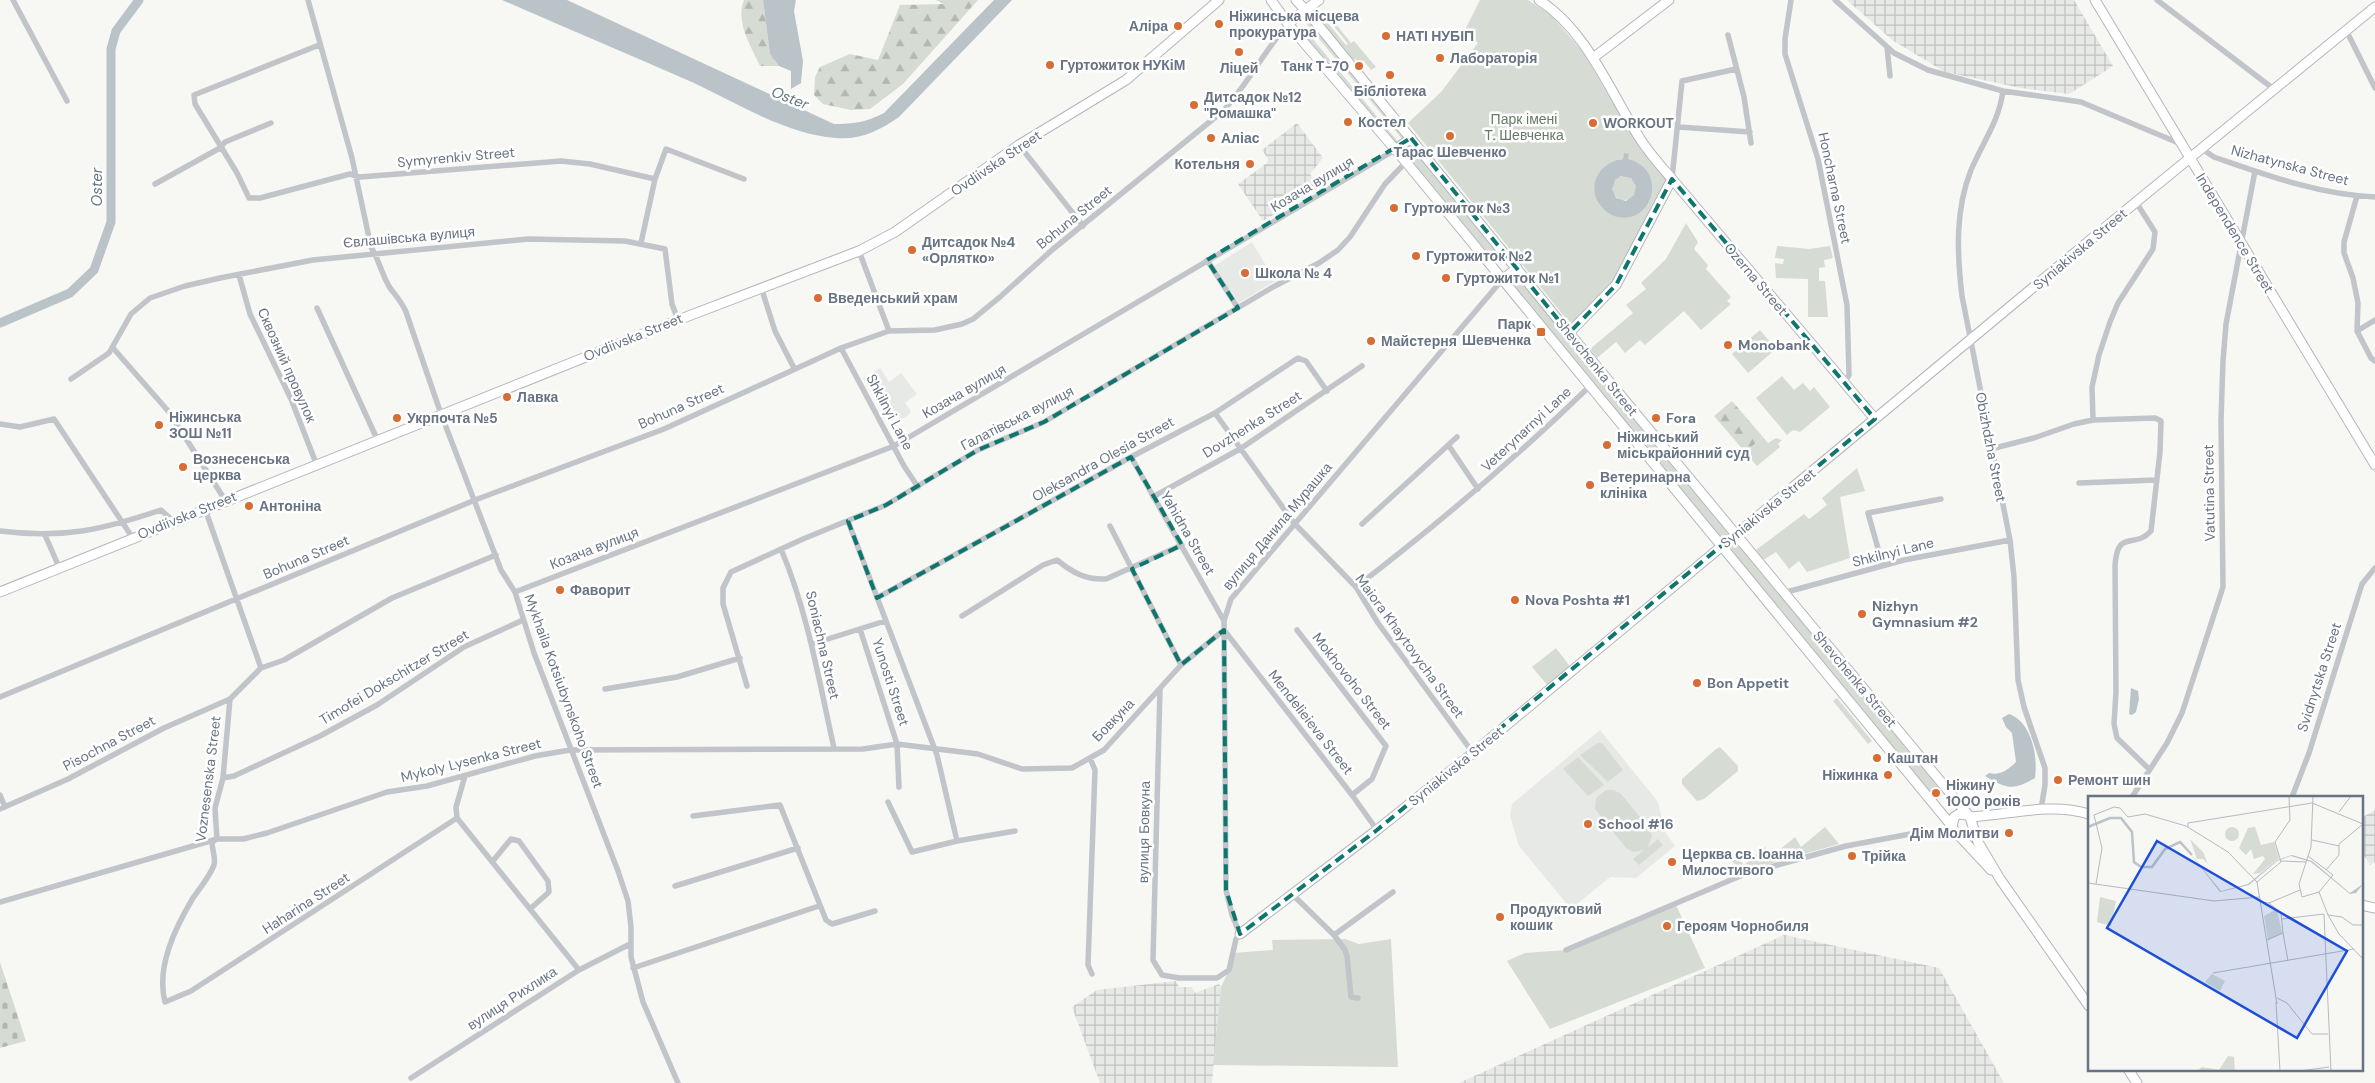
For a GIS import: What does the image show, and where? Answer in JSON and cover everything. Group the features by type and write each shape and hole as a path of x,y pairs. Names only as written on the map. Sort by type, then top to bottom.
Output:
{"main road":[{"name":"Ovdiivska Street","path":"0,592 316,463 760,287 859,251 895,232 1020,145 1136,73 1219,0"},
{"name":"Shevchenka Street","path":"1271,0 1288,24 1406,162 1954,829 2000,879"},
{"name":"Shevchenka Street","path":"1296,0 1970,821 1978,842 2000,879 2088,1005"},
{"path":"1288,24 1319,0"},
{"name":"Ozerna Street","path":"1539,0 1555,13 1592,58 1639,138 1875,420"},
{"path":"1592,58 1669,0"},
{"name":"Independence Street","path":"2096,0 2375,465"},
{"name":"Syniakivska Street","path":"1240,934 1377,830 1473,753 2136,202 2375,7"},
{"path":"1395,150 1411,138"},
{"path":"1569,333 1616,285 1672,179"},
{"path":"1502,280 1516,268"},
{"path":"1970,821 1968,833 1954,829 1956,816 1970,821 2041,808 2065,808 2088,814"},
{"path":"2362,905 2375,908"},
{"path":"2129,1070 2137,1083"}],"street":[{"path":"12,0 67,101"},
{"name":"Mykhaila Kotsiubynskoho Street","path":"308,0 319,45 350,150 366,232 385,279 406,312 441,414 501,570 515,592 523,620 570,750 628,901 631,926 630,944 643,1002 678,1083"},
{"name":"Honcharna Street","path":"1790,0 1785,54 1818,160 1849,314 1850,375 1844,383"},
{"path":"1835,0 1887,47 1904,59 1928,70 2003,91 2081,102 2183,145"},
{"path":"2157,0 2274,90"},
{"name":"Bohuna Street","path":"0,697 475,500 664,429 841,348 889,331 950,328 973,319 1223,111 1240,92 1274,40 1288,24"},
{"path":"2346,30 2375,88"},
{"path":"1728,35 1744,97 1751,143"},
{"path":"220,148 195,104 194,95 319,45"},
{"path":"1887,47 1890,76"},
{"path":"1672,179 1679,127 1682,81 1736,69"},
{"name":"Obizhdzha Street","path":"2003,91 2001,106 1994,124 1965,187 1958,234 1958,260 1970,340 2010,540 2014,577 2018,680 2024,707 2045,768 2045,786 2041,808"},
{"path":"155,184 220,148 225,142 271,123"},
{"path":"1679,127 1750,132"},
{"path":"1020,145 1083,226"},
{"name":"Symyrenkiv Street","path":"220,148 237,173 249,198 260,198 340,175 360,177 561,161 578,162 655,179"},
{"path":"641,243 655,179 666,149 744,179"},
{"name":"Nizhatynska Street","path":"2202,149 2214,157 2310,187 2357,196 2375,197"},
{"name":"Козача вулиця","path":"515,592 894,446 1395,150"},
{"name":"Галатівська вулиця","path":"747,686 723,604 726,580 731,572 886,505 978,450 1044,422 1238,308 1319,263 1338,250 1354,232 1385,184 1406,162"},
{"name":"Vatutina Street","path":"2133,796 2167,743 2182,713 2223,587 2221,429 2223,361 2226,324 2255,171"},
{"path":"2357,196 2344,242 2344,253 2353,278 2358,303 2357,331 2371,358 2375,361"},
{"path":"2093,420 2092,387 2099,356 2110,322 2118,304 2152,249 2155,232 2136,202"},
{"name":"Євлашівська вулиця","path":"71,380 108,353 131,314 150,298 185,286 296,262 375,253 528,239 600,239 641,243 665,248 672,304 678,320"},
{"path":"859,251 889,331"},
{"path":"1207,260 1238,308"},
{"name":"Сквозний провулок","path":"239,275 250,314 291,399 316,463"},
{"name":"вулиця Данила Мурашка","path":"1240,934 1232,915 1226,890 1224,621 1231,599 1502,280"},
{"path":"760,287 775,331 794,368"},
{"path":"317,308 377,439"},
{"path":"2357,331 2375,320"},
{"path":"112,348 169,412 225,500"},
{"name":"Shkilnyi Lane","path":"841,348 918,487"},
{"name":"Oleksandra Olesia Street","path":"877,598 1131,457 1215,413 1298,358 1306,361 1327,391"},
{"name":"Dovzhenka Street","path":"1153,497 1240,449 1362,366"},
{"name":"Veterynarnyi Lane","path":"1356,587 1478,489 1538,437 1590,386"},
{"name":"Maiora Khaytovycha Street","path":"1215,413 1294,523 1356,587 1378,622 1473,753"},
{"path":"1991,449 2093,420 2158,418 2161,421 2160,452 2151,531 2141,539 2127,540 2120,544 2116,553 2115,582 2116,666 2114,724 2117,738 2150,769"},
{"path":"0,424 20,427 54,419 132,537"},
{"path":"1362,524 1449,446 1457,436"},
{"name":"Veterynarnyi Lane","path":"1449,446 1478,489"},
{"name":"Yahidna Street","path":"1131,457 1224,621"},
{"path":"2078,483 2156,480"},
{"path":"1882,566 1868,513 1942,499"},
{"path":"205,509 261,668 284,660 392,598 496,555"},
{"path":"0,531 45,535 86,532 123,523 161,510 173,521"},
{"path":"848,521 934,748 957,840"},
{"path":"1110,526 1181,665"},
{"path":"45,535 59,567"},
{"name":"Shkilnyi Lane","path":"1783,594 1904,560 2010,540"},
{"path":"962,616 1043,565 1057,560 1072,572 1093,580 1106,579 1132,570 1182,545"},
{"name":"Soniachna Street","path":"781,549 796,585 812,644 834,748"},
{"name":"Svidnytska Street","path":"2292,796 2362,584 2375,568"},
{"name":"Timofei Dokschitzer Street","path":"223,778 234,776 260,765 320,736 377,705 464,647 523,620"},
{"path":"812,644 885,621"},
{"name":"Yunosti Street","path":"860,629 897,744 899,787"},
{"name":"Бовкуна","path":"934,748 978,754 1022,769 1072,768 1104,750 1181,665 1224,630"},
{"name":"Mendelieieva Street","path":"1224,630 1377,830"},
{"name":"Mokhovoho Street","path":"1297,630 1386,746 1372,779 1352,795"},
{"path":"605,689 677,677 740,658"},
{"name":"Voznesenska Street","path":"165,1002 162,990 163,969 169,950 189,905 214,864 212,842 216,839 215,808 223,778 230,699 261,668"},
{"name":"вулиця Бовкуна","path":"1160,688 1153,960 1162,975 1179,978 1217,978 1230,970 1236,939 1240,934"},
{"name":"Pisochna Street","path":"2,808 68,779 164,728 230,699"},
{"name":"Mykoly Lysenka Street","path":"0,902 216,839 243,839 259,835 386,792 428,786 535,756 570,750 862,749 897,744 934,748"},
{"path":"1090,758 1095,770 1088,965 1092,974"},
{"path":"465,776 456,807 457,818 579,970"},
{"path":"0,795 2,808"},
{"path":"888,802 912,852 957,840 1015,831"},
{"path":"693,816 780,805 826,920 832,924 875,911"},
{"name":"Haharina Street","path":"165,1002 192,992 457,818"},
{"path":"1566,950 1745,874 1846,846 1921,832 1939,834 1954,829"},
{"path":"492,862 511,839 519,841 548,880 549,892 530,909"},
{"path":"675,886 798,848"},
{"path":"1334,935 1393,892"},
{"path":"1292,894 1334,935 1345,950 1351,997 1358,998"},
{"path":"634,968 819,906"},
{"name":"вулиця Рихлика","path":"411,1078 579,970 630,944"}],"highlighted area":[{"path":"1411,138 1569,333 1616,285 1672,179 1875,419 1377,830 1240,934 1226,890 1224,630 1181,665 1132,569 1182,545 1131,457 877,598 848,521 886,505 978,450 1044,422 1238,308 1207,260"}],"shaded area":[{"name":"Oster","path":"502,0 567,0 834,124 847,124 872,119 884,113 994,0 1012,0 899,117 869,134 853,138 836,138 799,131 763,117 694,83"},
{"path":"763,0 796,0 794,11 803,61 801,83 791,89 791,71 779,66 770,54"},
{"path":"1847,0 2074,0 2113,66 2069,94 2021,88 1945,72 1892,40"},
{"path":"1297,123 1323,158 1310,174 1318,188 1263,221 1238,184 1267,163 1268,159 1262,150"},
{"path":"1624,153 1629,154 1628,159 1641,165 1649,174 1652,185 1651,196 1646,206 1638,214 1627,217 1614,216 1606,211 1598,203 1594,186 1599,173 1604,168 1623,159","holes":["1621,176 1631,178 1636,186 1634,195 1626,201 1616,198 1612,189 1615,180"]},
{"name":"Школа № 4","path":"1252,242 1275,281 1239,303 1214,266"},
{"path":"880,368 889,382 901,373 917,394 905,403 911,411 909,415 890,425 892,423 891,419 888,420 863,378"},
{"path":"2131,688 2138,691 2139,699 2136,712 2132,715 2129,714"},
{"path":"2009,714 2017,718 2028,732 2032,741 2036,770 2035,778 2015,787 1999,784 1985,776 1989,773 1997,774 2004,772 2016,762 2012,733 2006,727 2002,718"},
{"name":"School #16","path":"1600,730 1658,802 1665,832 1675,846 1636,878 1610,877 1571,909 1519,846 1510,816 1512,804"},
{"path":"2375,810 2375,862 2370,865 2362,853 2362,817"},
{"path":"1784,935 1939,968 2004,1083 1459,1083"},
{"path":"1176,981 1179,987 1192,987 1195,993 1219,984 1221,987 1212,1083 1100,1083 1072,1007 1097,990"}],"green space":[{"path":"744,0 763,0 770,54 779,66 760,66 745,34 741,17"},
{"path":"936,0 978,0 903,84 870,109 851,110 823,104 814,95 815,77 820,67 850,54 878,60 900,5 944,4"},
{"name":"Парк імені Т. Шевченка","path":"1480,0 1528,0 1551,15 1583,52 1634,138 1668,181 1614,280 1572,326 1408,123 1441,92 1478,43 1464,32","holes":["1629,154 1628,159 1644,209 1610,214 1599,204 1619,159 1623,159"]},
{"path":"1331,18 1351,43 1354,41 1376,67 1371,70 1363,60 1359,63 1355,59 1353,60 1324,25 1327,22 1346,45 1348,44 1329,20"},
{"path":"1310,19 1407,136 1403,140 1306,23"},
{"path":"1302,26 1399,143 1394,147 1298,29"},
{"path":"1411,142 1500,250 1489,259 1400,152"},
{"path":"1624,176 1633,179 1636,188 1633,197 1624,200 1615,197 1612,188 1615,179"},
{"path":"1686,223 1698,242 1694,249 1708,265 1706,269 1731,297 1727,301 1731,304 1701,330 1684,311 1645,345 1640,340 1625,353 1616,342 1597,358 1590,349 1633,313 1626,305 1646,289 1641,283 1666,259"},
{"path":"1777,246 1809,249 1830,246 1833,258 1824,260 1825,267 1819,268 1819,281 1825,281 1828,317 1808,317 1808,279 1776,278 1775,263 1783,264 1784,259 1775,258"},
{"path":"1516,272 1730,532 1720,540 1506,280"},
{"path":"1760,330 1776,349 1748,373 1732,354"},
{"path":"1782,376 1794,390 1803,383 1810,391 1814,387 1830,407 1800,432 1793,430 1787,435 1756,398"},
{"path":"1732,401 1763,437 1745,452 1714,416"},
{"path":"1763,437 1768,443 1776,438 1782,440 1778,444 1780,447 1757,466 1745,452"},
{"path":"1857,468 1865,491 1840,497 1850,558 1807,572 1799,561 1789,569 1776,552 1763,560 1756,550 1804,514 1809,519 1827,505 1822,498"},
{"path":"1736,539 1941,790 1940,798 1934,799 1726,547"},
{"path":"1556,648 1572,669 1549,687 1532,667"},
{"path":"1837,698 1872,741 1868,744 1833,701"},
{"path":"1598,743 1602,743 1623,770 1608,782 1580,755"},
{"path":"1720,747 1738,766 1738,771 1704,799 1697,801 1682,784 1682,779"},
{"path":"1578,757 1604,785 1588,796 1563,769"},
{"path":"1606,790 1614,790 1621,794 1649,828 1652,836 1648,847 1658,839 1663,845 1639,865 1633,859 1644,850 1633,852 1626,848 1595,809 1596,798"},
{"path":"1825,827 1839,844 1742,872 1731,860 1737,852 1742,856 1739,859 1744,865 1765,847 1772,856 1795,837 1801,847"},
{"path":"1675,903 1705,968 1550,1029 1507,961 1525,953 1566,950"},
{"path":"1345,939 1359,944 1391,939 1398,1067 1213,1065 1221,987 1229,970 1233,953 1273,950 1272,940"},
{"path":"0,962 26,1041 0,1048"}],"waterway":[{"name":"Oster","path":"0,323 70,293 94,270 111,222 111,49 116,31 139,0"}],"place":[{"name":"Ніжинська місцева прокуратура","path":"1219,24"},
{"name":"Аліра","path":"1178,26"},
{"name":"НАТІ НУБІП","path":"1386,36"},
{"name":"Ліцей","path":"1239,52"},
{"name":"Лабораторія","path":"1440,58"},
{"name":"Гуртожиток НУКіМ","path":"1050,65"},
{"name":"Танк Т-70","path":"1359,66"},
{"name":"Бібліотека","path":"1390,75"},
{"name":"Дитсадок №12 \"Ромашка\"","path":"1194,105"},
{"name":"Костел","path":"1348,122"},
{"name":"WORKOUT","path":"1593,123"},
{"name":"Тарас Шевченко","path":"1450,136"},
{"name":"Аліас","path":"1211,138"},
{"name":"Котельня","path":"1250,164"},
{"name":"Гуртожиток №3","path":"1394,208"},
{"name":"Дитсадок №4 «Орлятко»","path":"912,250"},
{"name":"Гуртожиток №2","path":"1416,256"},
{"name":"Школа № 4","path":"1245,273"},
{"name":"Гуртожиток №1","path":"1446,278"},
{"name":"Введенський храм","path":"818,298"},
{"name":"Парк Шевченка","path":"1541,332"},
{"name":"Майстерня","path":"1371,341"},
{"name":"Monobank","path":"1728,345"},
{"name":"Лавка","path":"507,397"},
{"name":"Укрпочта №5","path":"397,418"},
{"name":"Fora","path":"1656,418"},
{"name":"Ніжинська ЗОШ №11","path":"159,425"},
{"name":"Ніжинський міськрайонний суд","path":"1607,445"},
{"name":"Вознесенська церква","path":"183,467"},
{"name":"Ветеринарна клініка","path":"1590,485"},
{"name":"Антоніна","path":"249,506"},
{"name":"Фаворит","path":"560,590"},
{"name":"Nova Poshta #1","path":"1515,600"},
{"name":"Nizhyn Gymnasium #2","path":"1862,614"},
{"name":"Bon Appetit","path":"1697,683"},
{"name":"Каштан","path":"1877,758"},
{"name":"Ніжинка","path":"1888,775"},
{"name":"Ремонт шин","path":"2058,780"},
{"name":"Ніжину 1000 років","path":"1936,793"},
{"name":"School #16","path":"1588,824"},
{"name":"Дім Молитви","path":"2009,833"},
{"name":"Трійка","path":"1852,856"},
{"name":"Церква св. Іоанна Милостивого","path":"1672,862"},
{"name":"Продуктовий кошик","path":"1500,917"},
{"name":"Героям Чорнобиля","path":"1667,926"}]}
